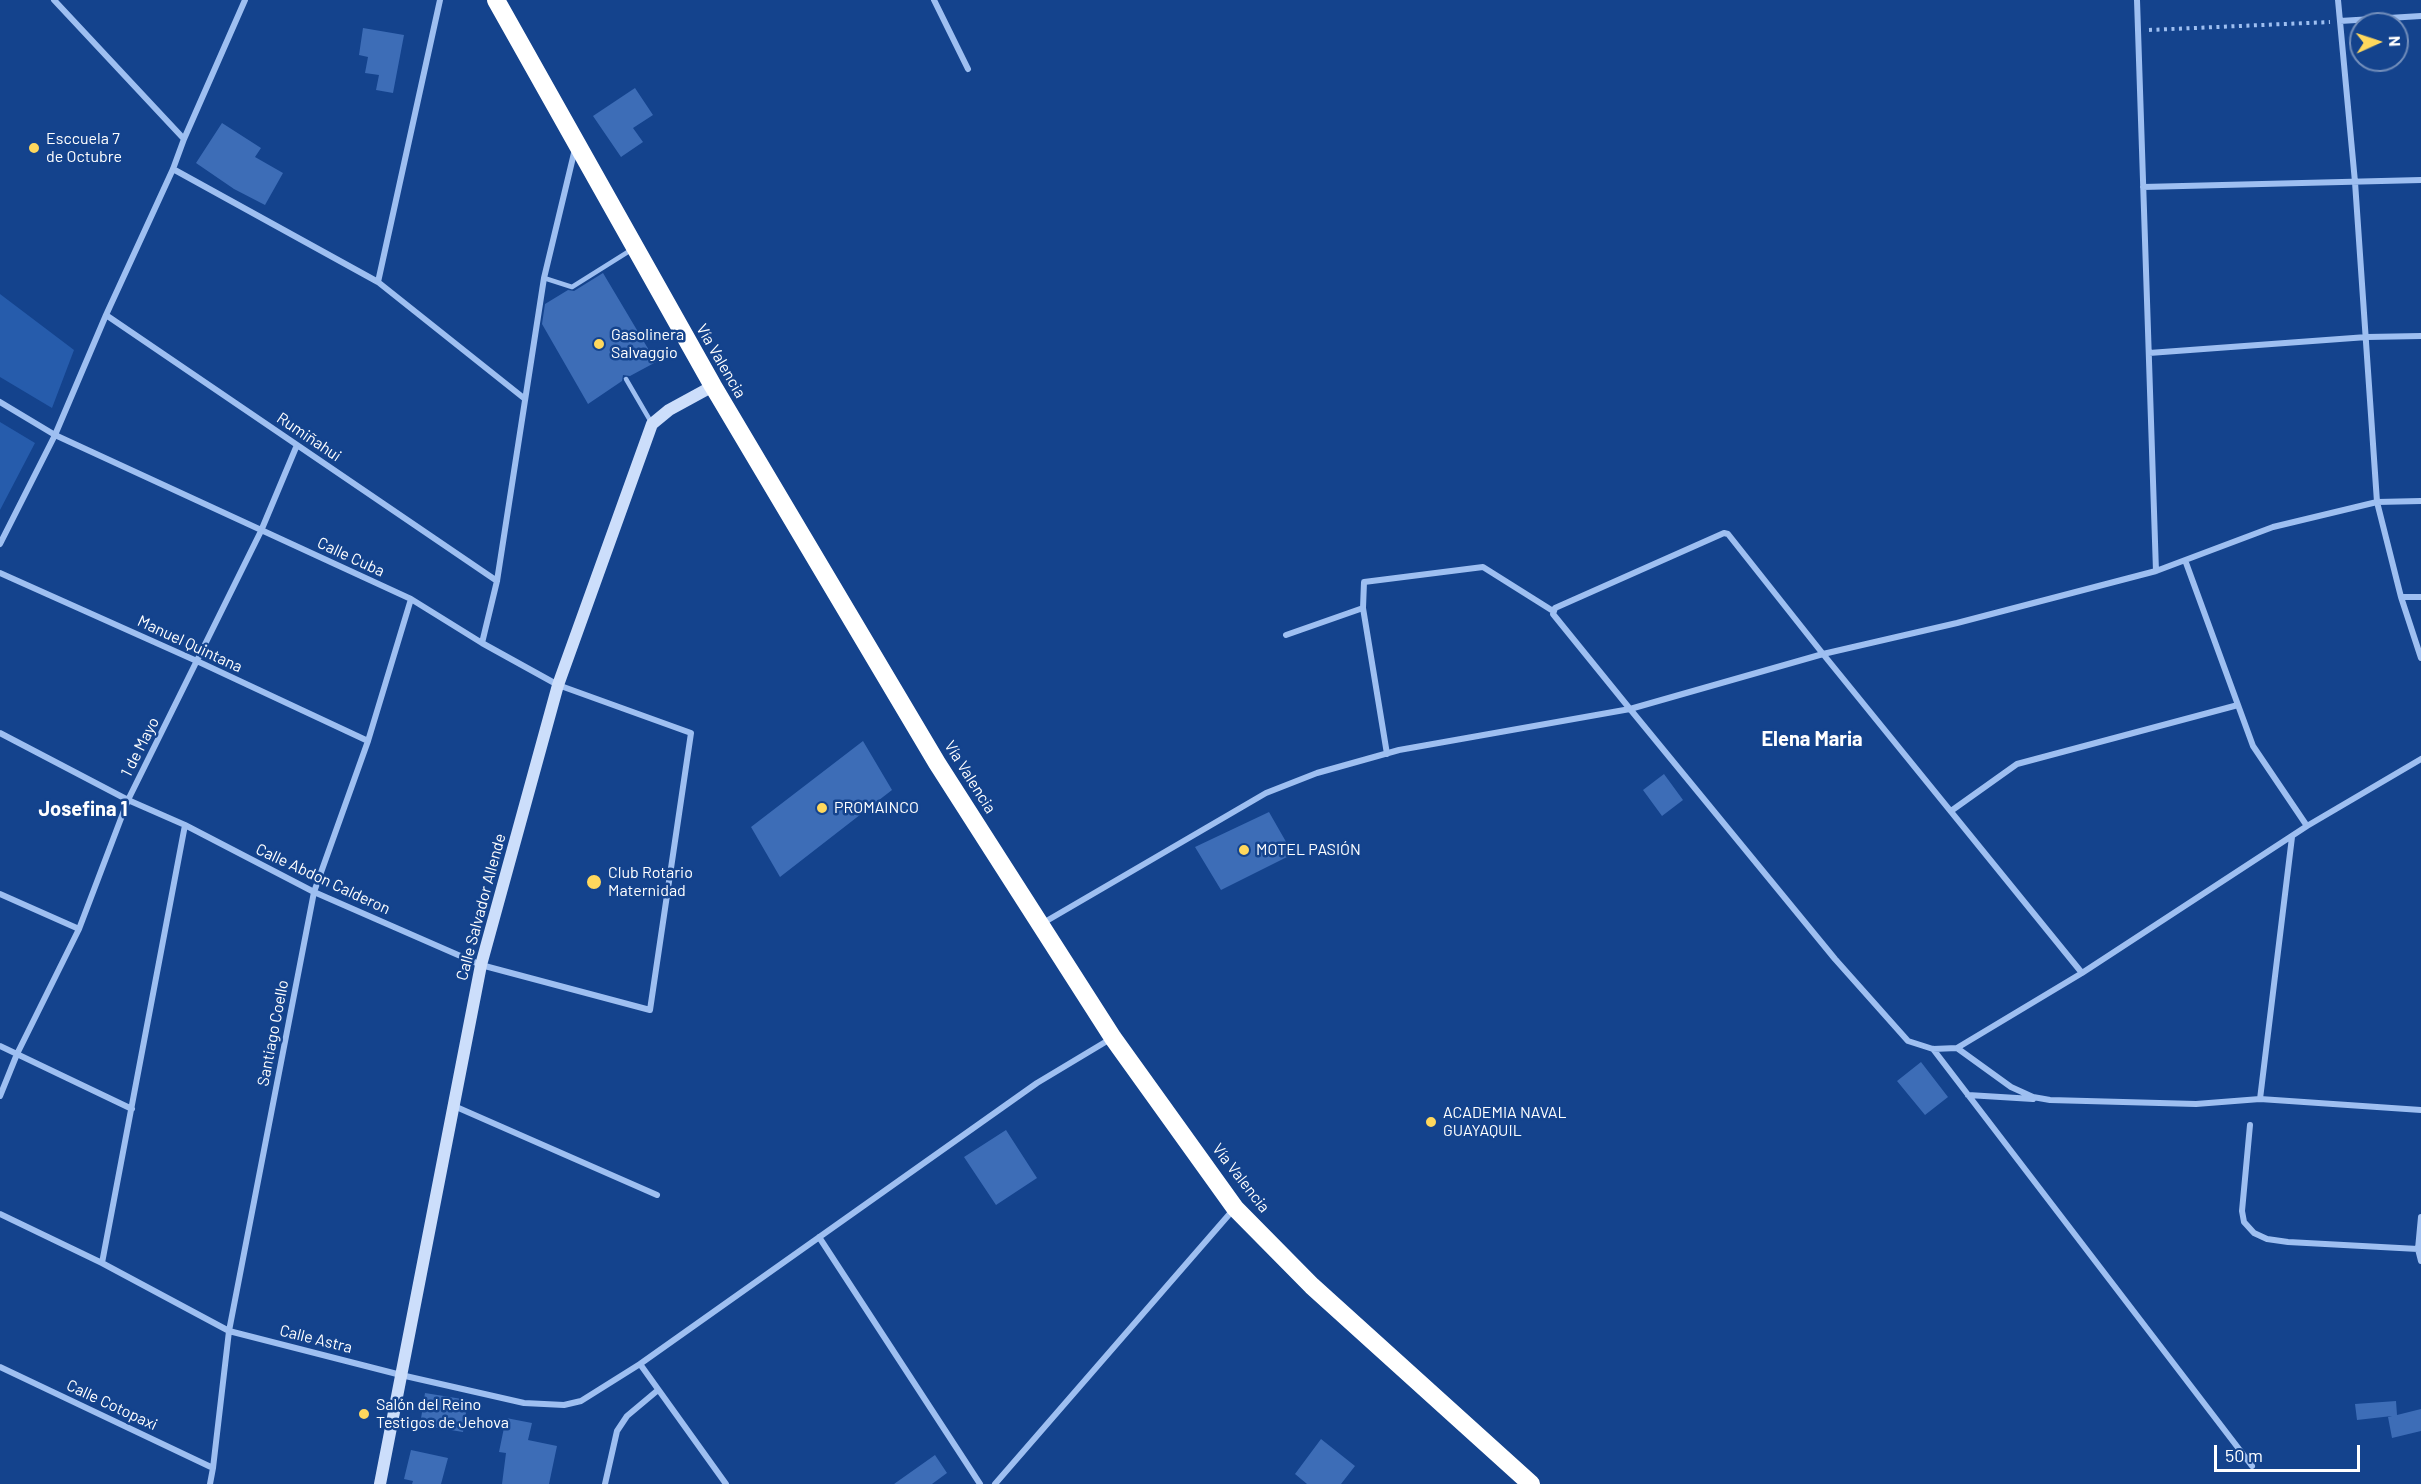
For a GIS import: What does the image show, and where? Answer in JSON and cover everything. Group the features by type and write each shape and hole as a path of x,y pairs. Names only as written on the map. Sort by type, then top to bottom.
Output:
{"highway":[{"name":"Vía Valencia","path":"495,0 713,386 937,763 1113,1038 1235,1208 1312,1286 1532,1484"}],"street":[{"path":"54,0 184,139"},
{"path":"0,544 55,435 245,0"},
{"path":"378,282 441,0"},
{"path":"934,0 968,69"},
{"path":"2137,0 2156,571"},
{"path":"2338,0 2355,182 2377,502 2401,597 2421,658"},
{"path":"2340,21 2421,16"},
{"path":"482,644 497,581 544,278 577,142"},
{"path":"173,169 378,282 525,399"},
{"path":"2143,187 2421,180"},
{"name":"Rumiñahui","path":"106,315 497,581"},
{"path":"2149,353 2367,337 2421,336"},
{"path":"652,424 669,410 713,386"},
{"name":"Calle Cuba","path":"0,402 55,435 411,600 482,644 558,685 691,733 650,1010"},
{"name":"Calle Salvador Allende","path":"381,1484 481,965 558,685 652,424"},
{"name":"1 de Mayo","path":"0,1096 17,1054 79,929 129,800 261,531 297,445"},
{"path":"1040,925 1266,793 1317,773 1387,754 1630,709 1822,654 1958,624 2156,571 2273,526 2377,502 2421,501"},
{"path":"1553,611 1555,608 1724,533 1731,538 1822,654 2082,973"},
{"path":"2185,560 2253,746 2307,826"},
{"path":"1387,754 1363,608 1364,582 1484,567 1553,611 1553,614 1630,709 1835,958 1908,1041 1933,1049 1957,1048 2082,973 2307,826 2421,759"},
{"name":"Manuel Quintana","path":"0,573 368,741"},
{"path":"2401,597 2421,597"},
{"name":"Santiago Coello","path":"210,1484 229,1330 314,892 368,741 411,600"},
{"path":"1286,635 1363,608"},
{"path":"1951,811 2017,764 2238,705"},
{"name":"Calle Abdon Calderon","path":"0,733 314,892 481,965 650,1010"},
{"path":"102,1263 184,825"},
{"path":"2260,1099 2292,837"},
{"path":"0,894 79,929"},
{"name":"Calle Astra","path":"0,1214 102,1263 229,1330 401,1375 524,1402 564,1405 580,1401 640,1364 1036,1083 1113,1038"},
{"path":"0,1046 132,1109"},
{"path":"1957,1048 2011,1087 2033,1097 2050,1100"},
{"path":"1933,1049 2252,1466"},
{"path":"1968,1095 2196,1104 2260,1099 2421,1110"},
{"path":"454,1106 657,1195"},
{"path":"2250,1125 2242,1211 2244,1222 2254,1233 2267,1239 2288,1242 2418,1249"},
{"path":"995,1484 1235,1208"},
{"path":"2421,1217 2418,1249 2421,1261"},
{"path":"819,1237 980,1484"},
{"path":"640,1364 726,1484"},
{"name":"Calle Cotopaxi","path":"0,1367 213,1468"},
{"path":"605,1484 617,1431 627,1416 658,1390"}],"lane":[{"path":"544,278 572,287 634,248"},
{"path":"626,379 652,424"}],"path":[{"path":"2138,31 2340,21"}],"shaded area":[{"path":"0,294 74,350 52,408 0,377"},
{"path":"0,422 35,443 0,510"}],"building":[{"path":"363,28 404,35 393,93 376,90 379,75 365,73 368,57 359,55"},
{"path":"635,88 653,115 633,128 643,142 621,157 593,116"},
{"path":"222,123 261,148 255,157 283,173 265,205 234,189 196,163"},
{"name":"Gasolinera Salvaggio","path":"603,273 656,362 630,376 623,375 622,381 588,404 542,324 545,304 568,290 574,291"},
{"name":"PROMAINCO","path":"863,741 892,790 780,877 751,827"},
{"path":"1664,774 1683,800 1662,816 1643,790"},
{"name":"MOTEL PASIÓN","path":"1269,812 1293,854 1221,890 1195,847"},
{"path":"1921,1062 1948,1097 1925,1115 1897,1081"},
{"path":"1006,1130 1037,1178 996,1205 964,1157"},
{"path":"425,1393 468,1400 463,1432 420,1425"},
{"path":"2396,1401 2397,1415 2421,1409 2421,1431 2392,1438 2388,1417 2392,1416 2357,1420 2355,1404"},
{"path":"506,1418 532,1423 528,1440 557,1446 549,1484 502,1484 506,1453 499,1452"},
{"path":"1321,1439 1355,1466 1341,1484 1307,1484 1295,1474"},
{"path":"411,1450 448,1458 441,1484 412,1484 413,1481 404,1479"},
{"path":"935,1455 947,1473 932,1484 894,1484"}],"place":[{"name":"Esccuela 7 de Octubre","path":"34,148"},
{"name":"Gasolinera Salvaggio","path":"599,344"},
{"name":"PROMAINCO","path":"822,808"},
{"name":"MOTEL PASIÓN","path":"1244,850"},
{"name":"Club Rotario Maternidad","path":"594,882"},
{"name":"ACADEMIA NAVAL GUAYAQUIL","path":"1431,1122"},
{"name":"Salón del Reino Testigos de Jehova","path":"364,1414"}],"district":[{"name":"Elena Maria","path":"1812,739"},
{"name":"Josefina 1","path":"83,809"}]}
